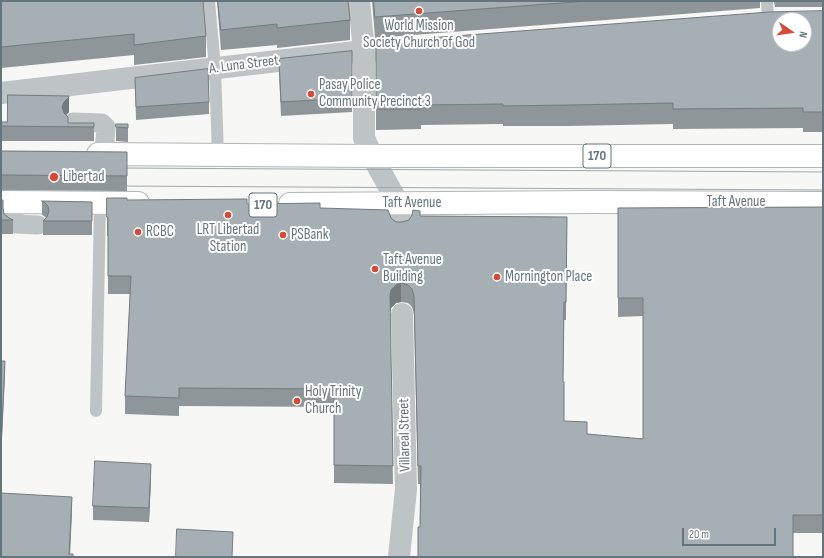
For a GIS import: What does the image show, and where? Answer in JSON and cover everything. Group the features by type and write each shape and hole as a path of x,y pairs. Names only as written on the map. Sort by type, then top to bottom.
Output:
{"main road":[{"name":"170","path":"80,154 372,156 823,156"},
{"path":"8,202 159,204"},
{"name":"Taft Avenue","path":"268,205 586,202 823,203"}],"street":[{"path":"359,1 364,51 364,138 372,156 398,203 400,228"},
{"name":"A. Luna Street","path":"1,93 364,51 427,46"},
{"path":"73,122 104,124 106,127 104,154"},
{"path":"8,202 14,223 38,225"},
{"name":"Villareal Street","path":"400,557 406,489 402,314"}],"lane":[{"path":"209,1 215,68 218,155"},
{"path":"96,411 100,203"}],"building":[{"path":"1,1 203,1 206,36 134,45 134,34 1,47"},
{"path":"218,1 348,1 350,20 277,28 277,24 221,30"},
{"path":"374,1 588,1 375,17"},
{"path":"823,11 823,112 803,112 803,108 673,109 673,103 503,106 503,104 421,105 421,109 376,109 376,42 769,12"},
{"path":"352,51 352,98 281,102 279,59"},
{"path":"208,69 209,102 136,107 135,78"},
{"path":"8,95 69,96 62,107 64,113 68,117 68,123 94,123 94,127 1,126 1,122 7,122"},
{"path":"116,124 128,124 128,128 116,127"},
{"path":"1,151 127,152 127,176 1,175"},
{"path":"107,198 127,198 127,200 247,199 247,204 320,203 320,208 388,210 391,218 396,222 409,220 413,210 420,211 420,216 567,217 566,302 564,302 564,421 587,422 587,434 643,439 643,298 618,298 618,208 823,207 823,515 793,515 793,557 418,557 421,466 418,466 414,296 412,289 408,285 401,283 396,285 391,290 390,296 393,466 334,465 334,389 179,388 179,398 125,396 131,276 108,276"},
{"path":"1,200 3,200 4,214 13,220 1,220"},
{"path":"42,201 92,202 92,221 43,221 47,217 49,211 48,206"},
{"path":"1,361 5,361 1,446"},
{"path":"95,461 151,464 149,508 93,506"},
{"path":"1,493 72,497 69,554 73,554 73,557 1,557"},
{"path":"177,529 233,532 232,557 176,557"}],"tram line":[{"path":"117,168 823,172"},
{"path":"117,186 823,190"}],"place":[{"name":"World Mission Society Church of God","path":"419,11"},
{"name":"Pasay Police Community Precinct 3","path":"311,94"},
{"name":"Libertad","path":"54,177"},
{"name":"LRT Libertad Station","path":"228,215"},
{"name":"RCBC","path":"138,232"},
{"name":"PSBank","path":"283,235"},
{"name":"Taft Avenue Building","path":"375,269"},
{"name":"Mornington Place","path":"497,277"},
{"name":"Holy Trinity Church","path":"297,401"}]}
